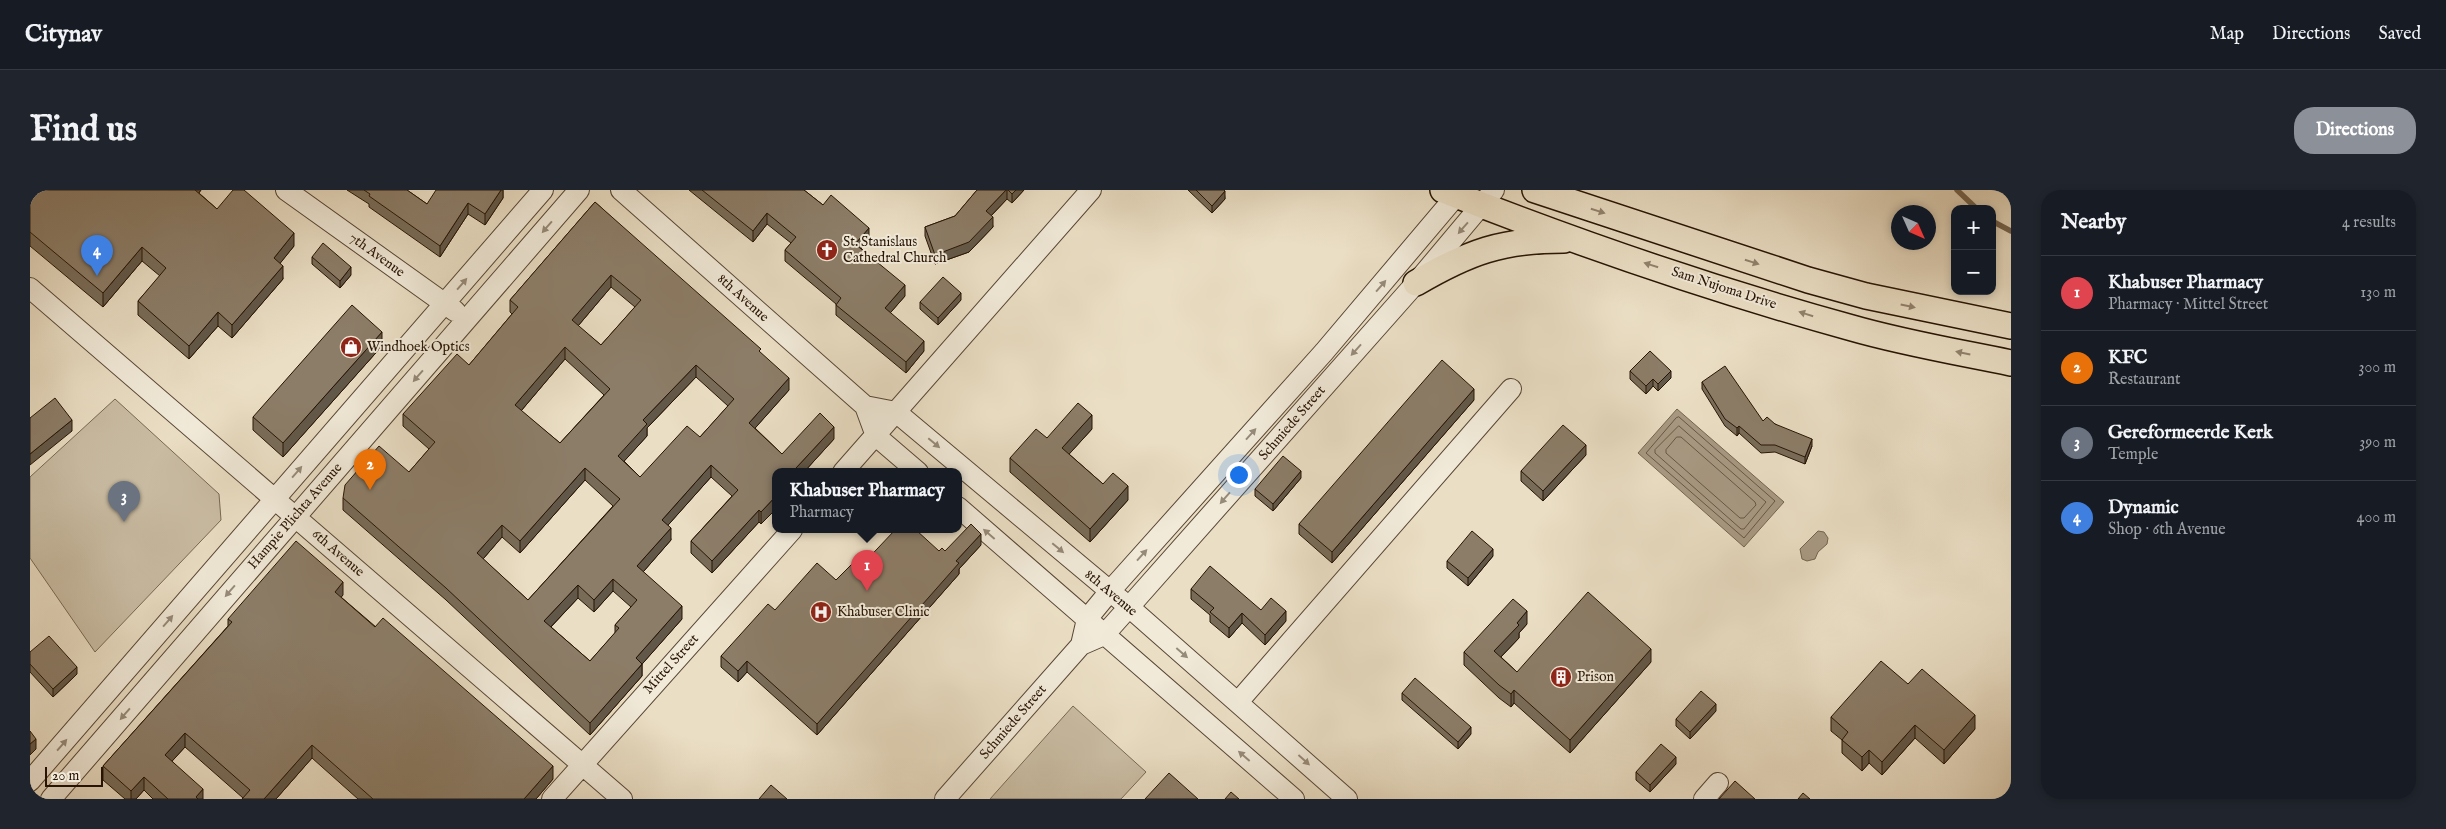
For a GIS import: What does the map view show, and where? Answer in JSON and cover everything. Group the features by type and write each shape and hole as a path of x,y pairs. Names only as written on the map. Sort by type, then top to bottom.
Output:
{"main road":[{"path":"1535,190 1824,285 1866,296 2011,326"},
{"name":"Sam Nujoma Drive","path":"1454,192 1488,198 1577,240 1853,329 2011,363"},
{"path":"1416,283 1455,261 1499,246 1540,240 1577,240"}],"street":[{"name":"7th Avenue","path":"286,190 467,320"},
{"name":"Hampie Plichta Avenue","path":"35,776 274,498 543,190"},
{"name":"Hampie Plichta Avenue","path":"59,796 295,516 579,190"},
{"name":"8th Avenue","path":"621,190 865,406 876,436 913,468"},
{"path":"848,468 1091,190"},
{"name":"Schmiede Street","path":"1082,645 1087,619 1330,345 1454,192"},
{"name":"Schmiede Street","path":"945,799 1082,645 1104,635 1416,283 1488,198"},
{"name":"6th Avenue","path":"30,288 580,765 622,799"},
{"path":"1238,702 1511,389"},
{"name":"8th Avenue","path":"865,406 896,412 1129,607 1238,702 1338,796"},
{"path":"962,510 1294,799"},
{"name":"Mittel Street","path":"552,799 580,765 789,533"},
{"path":"35,776 59,796"},
{"path":"1704,799 1718,783"}],"shaded area":[{"path":"115,399 219,494 221,520 95,652 30,558 30,477"},
{"path":"1073,706 1146,772 1121,799 990,799"}],"water":[{"path":"1677,409 1784,502 1744,547 1638,453"},
{"path":"1818,531 1824,532 1828,538 1827,544 1818,552 1815,559 1807,561 1802,559 1800,549"}],"building":[{"path":"30,190 195,190 217,209 233,190 244,190 294,233 274,258 283,266 232,325 218,312 189,346 138,301 166,268 142,247 103,293 30,232"},
{"path":"364,190 407,190 427,204 436,190 501,190 485,214 468,203 440,246 369,196 370,194"},
{"path":"702,190 804,190 823,205 831,195 869,228 855,244 905,285 885,308 924,341 906,362 836,305 841,298 785,250 796,237 767,213 753,231"},
{"path":"977,190 1006,190 986,211 993,217 969,242 935,255 925,227 955,216"},
{"path":"1008,190 1016,190 1012,194"},
{"path":"1196,190 1224,190 1225,191 1212,206"},
{"path":"595,202 761,349 759,351 789,378 749,423 782,454 820,413 834,427 796,468 772,468 772,500 761,512 759,510 712,561 691,541 738,490 711,465 662,520 671,528 637,566 682,606 636,658 642,664 590,723 446,588 343,498 345,485 379,446 409,472 435,442 403,414 457,354 469,365 518,307 510,300","holes":["611,275 641,300 601,345 572,320","565,347 610,389 560,443 515,405","696,365 734,399 700,437 687,426 640,477 618,456 647,424 643,420","585,468 620,499 528,600 477,553 502,525 520,541","613,579 637,600 615,625 619,628 590,661 544,621 578,585 594,600"]},
{"path":"323,243 351,267 340,281 312,257"},
{"path":"943,277 961,293 938,318 920,302"},
{"path":"352,305 382,332 283,443 253,417"},
{"path":"1650,351 1671,371 1658,384 1653,379 1646,386 1630,371"},
{"path":"1442,360 1474,389 1332,552 1299,524"},
{"path":"1725,366 1763,421 1767,417 1775,424 1812,439 1805,457 1775,445 1761,445 1739,426 1737,428 1725,419 1702,382"},
{"path":"55,398 72,420 30,454 30,418"},
{"path":"1078,403 1092,415 1062,448 1103,484 1113,473 1128,486 1090,529 1010,458 1036,429 1047,438"},
{"path":"1563,425 1586,445 1543,491 1521,471"},
{"path":"1283,456 1301,471 1273,504 1255,489"},
{"path":"971,524 981,534 956,561 959,563 817,724 747,661 738,671 721,656 768,604 775,610 817,563 836,580 854,562 860,567 892,533 919,533 939,551 942,548 945,551"},
{"path":"1472,531 1493,549 1468,578 1447,561"},
{"path":"296,541 343,582 335,592 375,627 383,618 553,766 524,799 373,799 312,745 264,799 242,799 250,790 185,733 165,755 203,789 196,797 198,799 168,799 144,777 131,791 103,766 232,622 228,619"},
{"path":"1210,566 1261,610 1271,598 1286,611 1265,635 1242,613 1229,628 1210,612 1214,608 1191,589"},
{"path":"1588,592 1651,649 1570,740 1514,690 1511,694 1499,685 1464,652 1513,599 1527,611 1517,623 1519,625 1494,651 1517,672"},
{"path":"49,636 77,667 53,689 30,664 30,652"},
{"path":"1881,661 1908,684 1922,669 1975,715 1944,750 1915,725 1882,762 1869,750 1862,757 1842,740 1848,732 1831,717"},
{"path":"1415,678 1471,727 1458,742 1402,693"},
{"path":"1701,691 1716,704 1690,732 1676,719"},
{"path":"30,731 36,739 30,744"},
{"path":"1661,744 1676,757 1650,785 1636,772"},
{"path":"1169,773 1198,799 1145,799"},
{"path":"1735,781 1755,799 1719,799"},
{"path":"771,785 787,799 759,799"},
{"path":"1231,792 1239,799 1225,799"},
{"path":"1803,793 1810,799 1798,799"}],"waterway":[{"path":"1957,190 1973,205"},
{"path":"1996,223 2011,231"}],"place":[{"name":"St. Stanislaus Cathedral Church","path":"827,250"},
{"name":"Dynamic","path":"97,276"},
{"name":"Windhoek Optics","path":"351,347"},
{"name":"KFC","path":"370,490"},
{"name":"Gereformeerde Kerk","path":"124,522"},
{"name":"Khabuser Pharmacy","path":"867,591"},
{"name":"Khabuser Clinic","path":"821,612"},
{"name":"Prison","path":"1561,677"}]}
